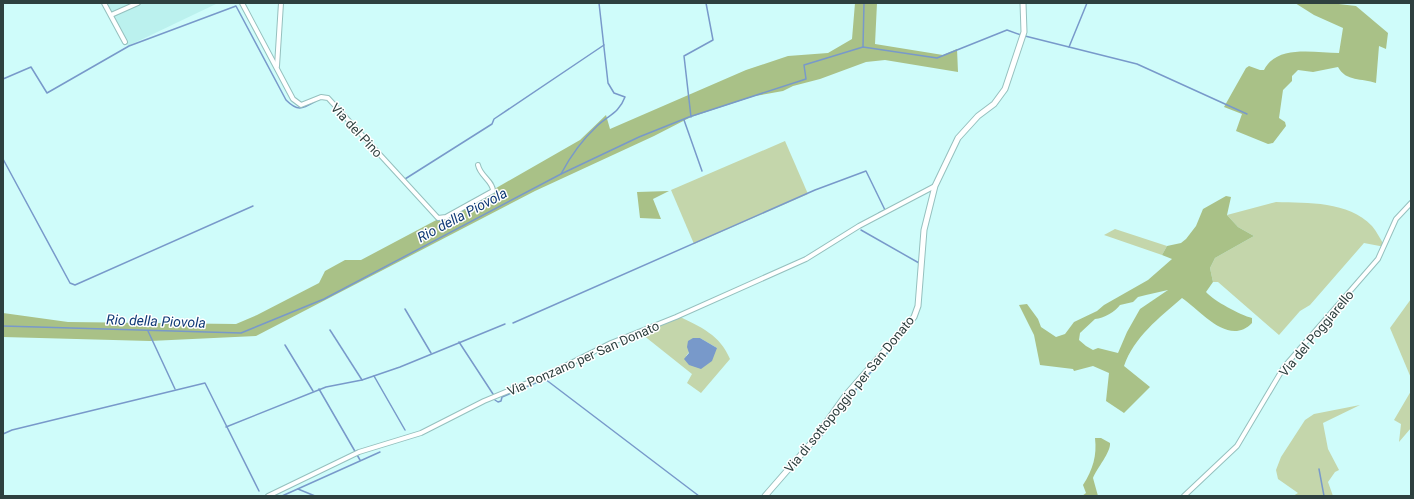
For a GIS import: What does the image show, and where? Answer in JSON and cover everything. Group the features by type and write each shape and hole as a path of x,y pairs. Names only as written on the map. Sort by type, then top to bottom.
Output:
{"street":[{"path":"104,3 125,42"},
{"path":"110,15 138,3"},
{"name":"Via del Pino","path":"242,3 296,102 301,105 321,97 328,98 438,218 446,217 494,191 492,185 479,170 478,165"},
{"path":"277,69 281,3"},
{"name":"Via di sottopoggio per San Donato","path":"765,496 813,441 845,396 914,317 918,306 924,230 935,186 958,138 978,116 994,104 1005,89 1023,36 1023,3"},
{"name":"Via Ponzano per San Donato","path":"268,496 356,453 421,433 484,401 547,375 611,343 676,317 806,259 859,226 935,186"},
{"name":"Via del Poggiarello","path":"1184,496 1237,446 1284,367 1378,259 1394,223 1411,203"}],"shaded area":[{"path":"105,3 218,3 128,46"},
{"path":"693,338 700,338 717,348 712,361 701,369 689,365 684,359 689,353 687,347 688,341"}],"green space":[{"path":"855,3 877,3 875,44 943,55 957,49 958,72 885,60 866,62 820,79 793,86 783,91 755,96 691,117 654,136 535,191 256,336 150,341 3,337 3,313 68,322 236,324 257,315 319,283 325,271 345,260 361,260 491,191 580,140 606,115 610,129 746,70 788,56 828,53 852,39"},
{"path":"1295,3 1330,3 1356,6 1388,33 1386,49 1379,46 1376,83 1355,79 1345,75 1338,67 1313,72 1298,70 1292,76 1292,81 1283,90 1279,118 1285,122 1286,126 1273,143 1268,144 1236,131 1242,114 1224,107 1246,68 1249,66 1264,70 1270,62 1278,56 1287,53 1339,53 1343,28 1314,15"},
{"path":"785,141 808,194 694,244 671,190"},
{"path":"669,191 653,199 661,219 640,218 637,192"},
{"path":"1226,196 1231,197 1227,215 1238,227 1254,236 1215,258 1210,268 1213,282 1206,292 1228,307 1252,318 1252,323 1243,329 1234,331 1225,329 1206,318 1182,298 1148,329 1128,356 1124,366 1150,387 1124,413 1106,401 1109,373 1093,366 1074,371 1073,369 1040,365 1034,335 1019,305 1027,304 1038,319 1041,327 1056,337 1065,334 1074,322 1097,311 1104,305 1148,280 1172,259 1162,255 1167,246 1181,243 1186,239 1196,226 1203,209","holes":["1168,290 1140,309 1127,332 1118,353 1098,348 1093,350 1079,340 1080,333 1095,319 1109,314 1120,305 1133,302 1138,297"]},
{"path":"1276,202 1314,203 1340,208 1351,212 1372,226 1385,247 1364,243 1310,305 1300,311 1279,335 1218,282 1213,282 1210,268 1215,258 1254,236 1238,227 1227,215"},
{"path":"1115,229 1167,246 1162,255 1104,235"},
{"path":"1411,299 1411,378 1390,328"},
{"path":"678,316 709,333 721,344 730,359 701,393 687,383 692,374 638,331","holes":["700,338 717,348 686,356"]},
{"path":"1411,391 1411,428 1399,442 1401,424 1394,420"},
{"path":"1360,405 1323,423 1328,449 1339,470 1335,472 1328,482 1333,496 1293,496 1298,493 1278,479 1276,470 1281,457 1305,420 1314,414"},
{"path":"1095,438 1101,438 1110,443 1110,447 1093,478 1098,496 1082,496 1086,493 1083,485 1094,462"}],"waterway":[{"path":"561,174 582,142 597,126 620,107 625,97 614,93 608,83 599,3"},
{"path":"691,117 684,56 713,40 706,3"},
{"name":"Rio della Piovola","path":"863,47 864,3"},
{"path":"1069,47 1087,3"},
{"path":"3,79 31,67 47,93 129,46 236,6 286,100 297,108 307,106 316,101"},
{"name":"Rio della Piovola","path":"3,326 241,333 324,299 561,174 639,137 689,117 806,79 804,65 863,47 937,58 1007,30 1021,35"},
{"path":"1025,36 1137,64 1247,114"},
{"path":"405,179 492,124 494,119 604,45"},
{"path":"684,120 702,171"},
{"path":"3,159 70,283 75,285 253,206"},
{"path":"513,323 815,190 866,171 885,210 879,213"},
{"path":"861,230 919,263"},
{"path":"405,309 431,353"},
{"path":"226,427 326,387 362,380 400,367 505,324"},
{"path":"330,330 362,380"},
{"path":"148,331 175,389"},
{"path":"838,412 904,332"},
{"path":"459,342 493,394"},
{"path":"285,345 313,391"},
{"path":"374,376 405,430"},
{"path":"495,400 498,402 501,401 502,397 545,379 699,496"},
{"path":"3,434 12,430 205,383 259,491"},
{"path":"319,389 360,460"},
{"path":"814,444 834,419"},
{"path":"282,496 380,452"},
{"path":"1319,469 1324,496"},
{"path":"298,489 315,496"}]}
